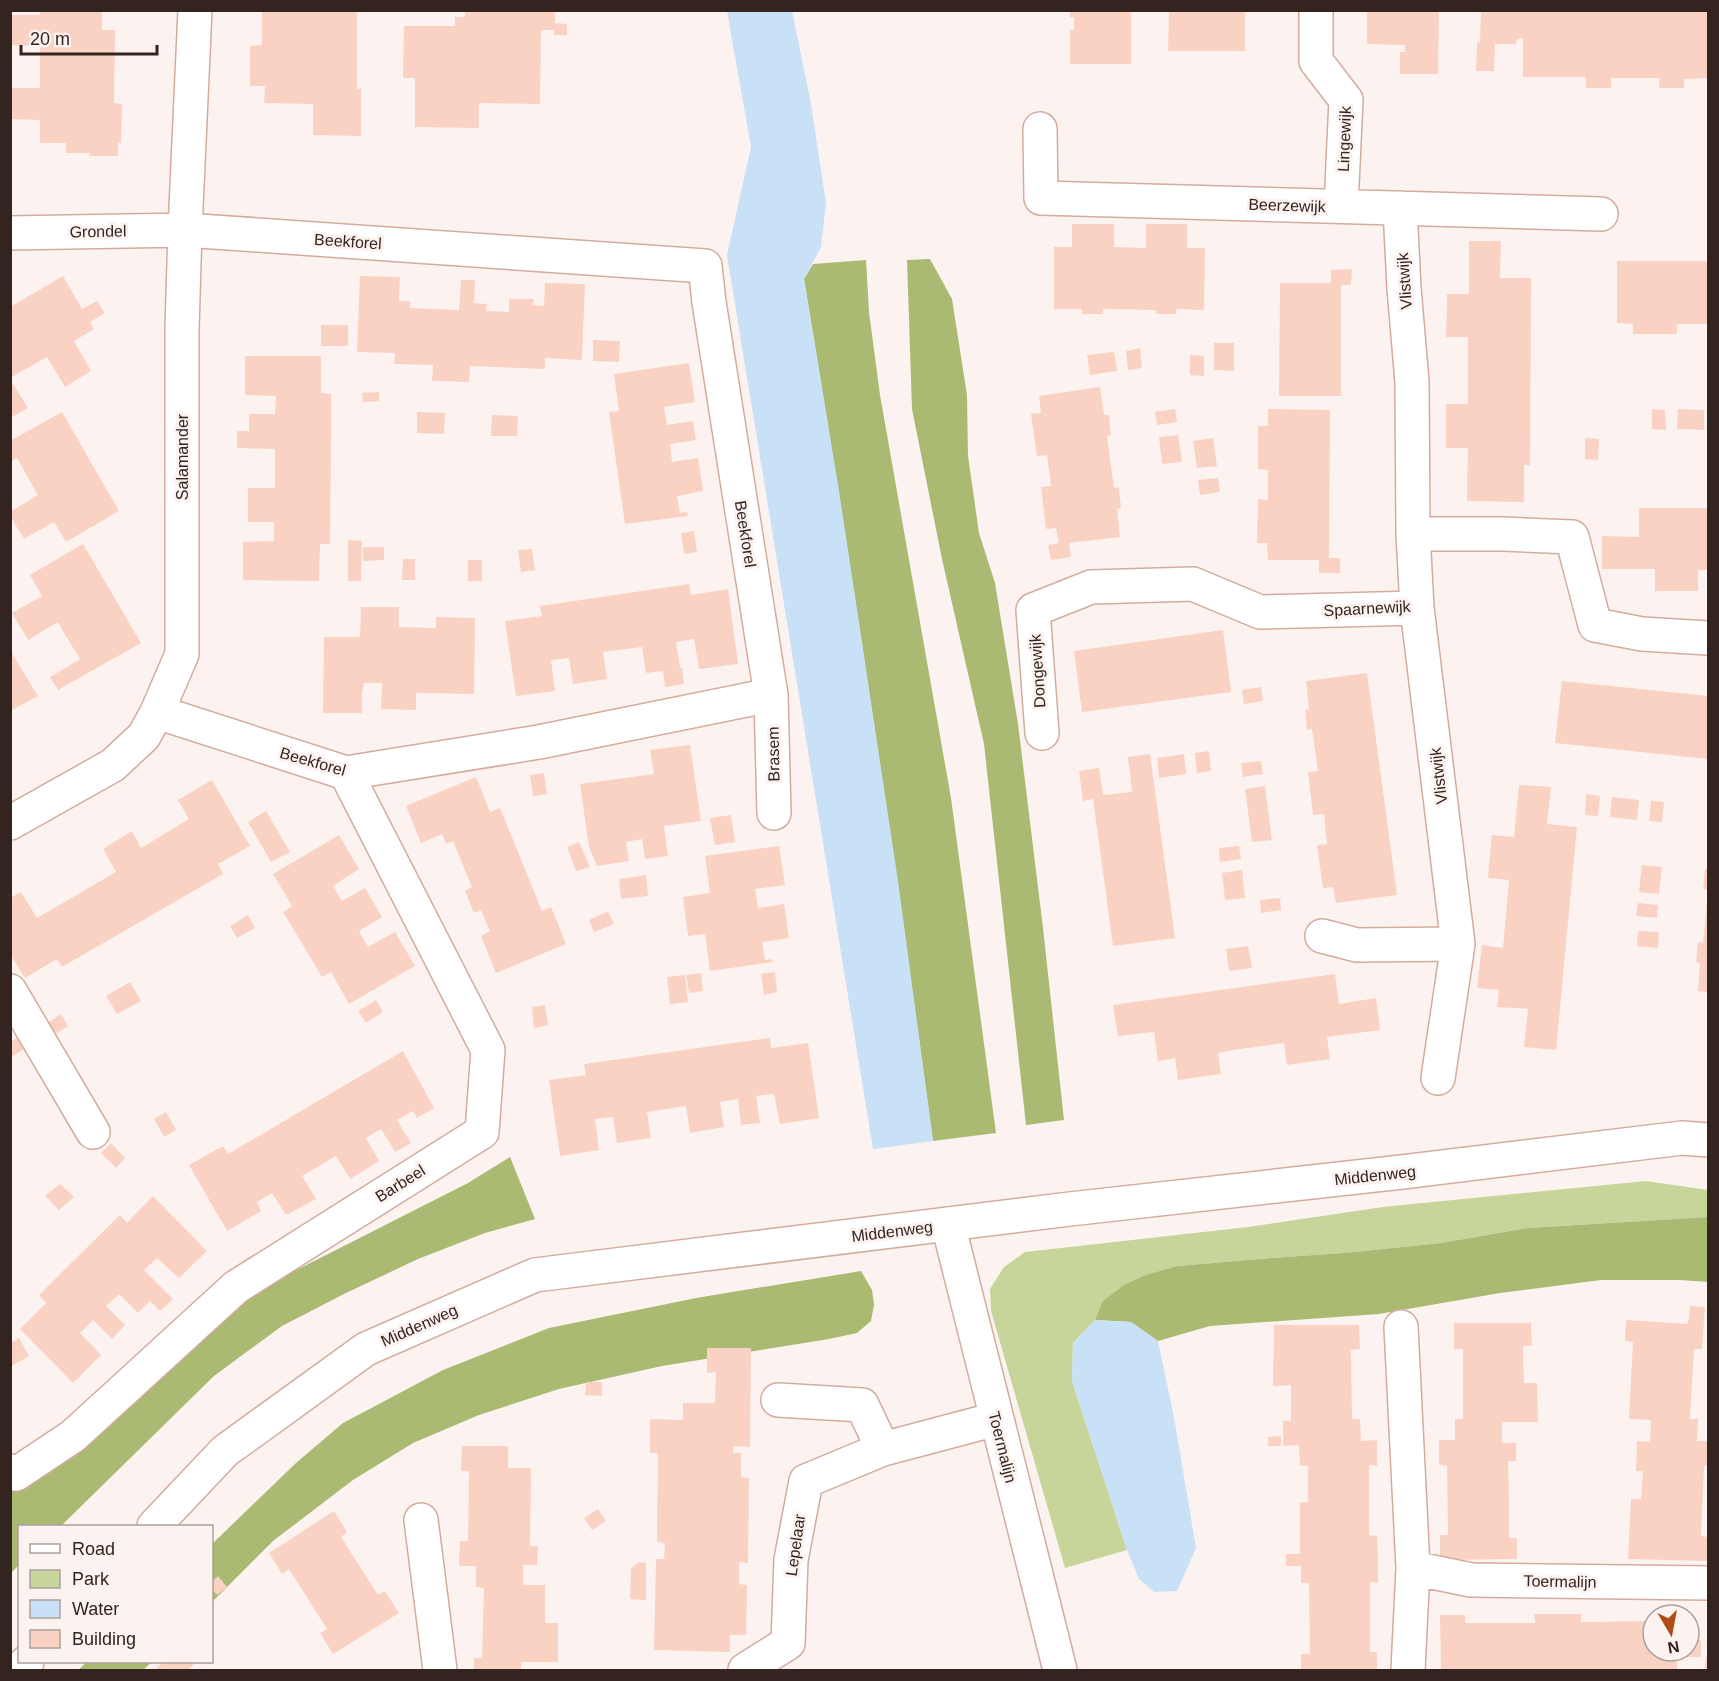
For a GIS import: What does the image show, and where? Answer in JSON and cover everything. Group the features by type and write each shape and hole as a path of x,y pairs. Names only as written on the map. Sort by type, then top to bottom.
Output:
{"street":[{"name":"Salamander","path":"10,823 112,765 144,736 182,654 182,329 195,10"},
{"name":"Lingewijk","path":"1316,10 1316,61 1346,100 1341,206"},
{"name":"Beerzewijk","path":"1040,129 1041,198 1601,214"},
{"name":"Vlistwijk","path":"1400,208 1404,288 1413,382 1413,534"},
{"name":"Grondel","path":"10,233 185,230"},
{"name":"Beekforel","path":"157,712 346,773 539,742 771,695 705,266 185,230"},
{"name":"Spaarnewijk","path":"1033,610 1091,587 1193,584 1260,612 1417,608 1413,534"},
{"path":"1413,534 1572,537 1595,626 1642,634 1708,638"},
{"name":"Vlistwijk","path":"1417,608 1458,944 1438,1078"},
{"name":"Dongewijk","path":"1033,610 1042,733"},
{"name":"Brasem","path":"771,695 774,813"},
{"name":"Barbeel","path":"10,1472 16,1474 73,1437 236,1287 482,1132 488,1050 346,773"},
{"path":"1322,936 1357,945 1458,944"},
{"path":"10,991 93,1132"},
{"name":"Middenweg","path":"156,1525 225,1451 366,1348 535,1275 1682,1138 1708,1140"},
{"name":"Toermalijn","path":"948,1224 1060,1671"},
{"path":"1401,1327 1413,1568 1408,1671"},
{"path":"778,1400 862,1404 883,1449"},
{"name":"Lepelaar","path":"745,1671 788,1643 790,1560 806,1481 883,1449 996,1419"},
{"path":"421,1520 440,1671"},
{"name":"Toermalijn","path":"1413,1568 1471,1580 1708,1582"}],"green space":[{"path":"930,259 952,299 967,395 968,456 979,533 995,583 1018,724 1064,1120 1026,1125 984,744 942,559 912,409 907,260"},
{"path":"866,260 869,312 880,395 951,798 996,1133 933,1141 872,710 804,279 813,264"},
{"path":"510,1157 535,1219 485,1233 418,1259 282,1326 214,1376 62,1525 18,1525 18,1566 11,1573 11,1484 265,1286 468,1183"},
{"path":"1646,1181 1708,1190 1708,1217 1528,1228 1441,1243 1178,1266 1102,1302 1095,1320 1073,1343 1072,1381 1127,1550 1065,1568 991,1311 990,1289 1004,1267 1025,1252 1248,1227 1383,1207"},
{"path":"1708,1217 1708,1282 1601,1280 1500,1293 1379,1314 1210,1326 1158,1341 1131,1322 1095,1320 1102,1302 1124,1285 1146,1275 1178,1266 1441,1243 1528,1228"},
{"path":"861,1271 872,1290 874,1305 871,1321 857,1333 662,1366 559,1389 479,1415 413,1443 353,1480 273,1541 213,1601 213,1543 296,1463 343,1423 443,1370 549,1328 696,1298"},
{"path":"86,1663 151,1663 143,1670 78,1670"}],"water":[{"path":"727,11 792,11 811,104 826,203 821,247 804,279 839,491 898,881 933,1141 873,1149 727,255 751,147"},
{"path":"1095,1320 1131,1322 1158,1341 1174,1417 1196,1548 1177,1591 1154,1592 1139,1579 1127,1550 1072,1381 1073,1343"}],"building":[{"path":"40,10 102,10 102,30 115,30 114,103 122,104 121,143 118,143 118,156 66,153 66,143 40,143 40,120 10,119 10,88 40,88 40,46 10,45 10,15 40,15"},
{"path":"262,10 357,10 357,89 361,89 361,136 313,135 313,104 264,103 265,86 250,86 250,46 262,45"},
{"path":"465,10 555,10 555,23 567,24 567,35 554,35 554,30 541,30 540,104 479,103 479,128 415,127 415,78 403,78 404,26 455,26 455,17 465,17"},
{"path":"1070,10 1131,10 1131,64 1070,64 1070,30 1074,30 1074,17 1070,17"},
{"path":"1169,10 1245,10 1245,51 1168,51"},
{"path":"1367,10 1439,10 1438,74 1400,74 1400,52 1405,52 1405,45 1367,44"},
{"path":"1481,10 1708,10 1708,78 1684,79 1684,88 1659,88 1660,78 1611,78 1611,88 1586,88 1586,77 1523,77 1523,38 1517,39 1516,44 1495,44 1494,71 1476,71"},
{"path":"1072,224 1114,224 1114,247 1146,248 1146,224 1187,224 1187,248 1205,248 1204,310 1176,309 1176,314 1156,314 1156,310 1103,309 1103,314 1082,314 1082,309 1054,309 1054,247 1072,247"},
{"path":"1469,241 1501,241 1500,278 1531,278 1530,465 1524,465 1524,502 1467,501 1468,448 1446,448 1446,404 1468,404 1468,337 1446,337 1447,294 1469,294"},
{"path":"1617,261 1708,261 1708,324 1677,324 1677,334 1633,334 1633,324 1617,323"},
{"path":"1352,269 1351,285 1341,285 1341,396 1279,396 1280,283 1331,283 1331,270"},
{"path":"63,276 82,309 97,301 105,313 90,322 94,329 74,341 91,371 65,387 47,357 10,378 10,307"},
{"path":"360,276 400,277 399,301 410,301 410,308 459,310 461,280 475,280 474,303 487,304 486,311 509,312 509,299 534,299 533,305 544,306 545,283 585,284 582,360 545,358 545,369 470,366 469,382 432,381 433,365 394,364 395,353 357,352"},
{"path":"321,325 348,325 348,346 321,346"},
{"path":"593,340 620,341 619,362 593,361"},
{"path":"1214,343 1234,343 1234,371 1214,370"},
{"path":"1140,348 1142,368 1128,370 1126,351"},
{"path":"1114,352 1117,371 1090,375 1087,355"},
{"path":"1190,355 1204,356 1204,376 1190,375"},
{"path":"245,356 321,356 321,393 331,394 330,544 320,544 319,581 243,580 243,542 274,541 274,522 248,522 248,488 275,488 275,449 237,448 237,431 249,431 249,414 275,414 276,396 245,395"},
{"path":"689,363 695,402 664,407 667,425 693,421 696,440 670,444 672,462 698,458 703,491 677,496 680,513 687,512 688,516 625,524 609,412 619,411 614,374"},
{"path":"10,379 28,408 10,418"},
{"path":"1100,387 1104,415 1109,415 1111,435 1107,436 1114,488 1119,487 1121,508 1117,509 1120,537 1069,543 1071,557 1051,560 1048,545 1059,543 1056,528 1046,529 1041,487 1051,486 1047,455 1037,456 1031,414 1041,413 1039,396"},
{"path":"379,392 379,401 363,402 362,393"},
{"path":"1175,409 1177,422 1157,425 1155,412"},
{"path":"1268,409 1330,410 1329,558 1340,558 1340,573 1319,573 1319,560 1268,560 1267,543 1257,543 1258,499 1268,500 1268,470 1258,469 1258,426 1268,426"},
{"path":"1652,409 1665,410 1666,430 1652,429"},
{"path":"1678,409 1704,410 1704,430 1677,429"},
{"path":"62,412 119,511 66,542 54,522 24,539 10,516 10,512 38,495 17,458 10,462 10,441"},
{"path":"417,412 445,413 444,434 417,433"},
{"path":"492,415 518,416 517,436 491,436"},
{"path":"1178,435 1182,462 1162,464 1159,437"},
{"path":"1213,438 1217,466 1197,468 1193,441"},
{"path":"1585,438 1599,439 1598,460 1585,459"},
{"path":"1218,478 1220,492 1200,495 1198,480"},
{"path":"1639,508 1708,508 1708,570 1698,570 1698,591 1655,591 1655,569 1602,569 1602,536 1639,537"},
{"path":"694,531 697,552 684,554 681,533"},
{"path":"348,540 362,541 361,581 348,581"},
{"path":"83,544 141,643 58,690 50,677 80,659 58,622 28,640 12,613 42,596 30,575"},
{"path":"363,547 384,547 384,560 363,561"},
{"path":"532,549 535,570 521,572 518,550"},
{"path":"403,559 415,559 415,580 402,580"},
{"path":"468,560 482,560 482,581 468,581"},
{"path":"689,584 691,595 728,589 738,664 699,669 694,639 676,642 684,684 665,687 663,671 646,673 642,647 603,652 607,679 573,684 569,658 551,660 555,691 516,696 505,621 542,616 540,606"},
{"path":"361,607 399,607 399,627 436,628 436,617 475,618 474,694 416,693 416,710 381,709 382,683 364,683 362,713 323,713 324,637 360,637"},
{"path":"1223,630 1231,692 1082,712 1074,651"},
{"path":"10,650 38,696 10,711"},
{"path":"1367,673 1397,895 1336,903 1333,887 1323,888 1317,845 1327,844 1324,814 1313,815 1308,772 1318,771 1312,729 1307,730 1305,710 1309,709 1306,681"},
{"path":"1562,681 1708,696 1708,759 1555,743"},
{"path":"1261,687 1263,701 1244,704 1242,690"},
{"path":"690,745 701,821 664,826 668,856 645,859 642,839 626,842 629,861 597,866 589,847 580,784 654,774 650,750"},
{"path":"1209,751 1211,771 1197,773 1195,753"},
{"path":"1150,754 1175,938 1113,946 1093,799 1083,801 1079,771 1099,768 1103,795 1132,792 1128,757"},
{"path":"1184,754 1186,774 1159,778 1157,758"},
{"path":"1261,761 1263,774 1243,777 1241,763"},
{"path":"544,773 547,794 533,796 530,775"},
{"path":"476,777 490,812 500,808 542,911 551,907 566,944 496,973 481,936 490,931 481,910 474,913 465,891 472,887 453,841 446,844 442,834 421,843 406,806"},
{"path":"212,780 250,846 218,864 223,874 62,967 57,959 25,978 10,954 10,898 21,892 37,918 116,872 103,849 132,831 141,848 189,819 178,800"},
{"path":"1519,785 1551,787 1547,824 1577,827 1556,1050 1524,1047 1528,1009 1497,1007 1499,990 1477,988 1482,945 1503,948 1509,880 1488,878 1489,865 1492,835 1514,837"},
{"path":"1265,786 1272,840 1252,842 1245,789"},
{"path":"1586,794 1600,796 1598,816 1585,815"},
{"path":"1612,797 1639,800 1637,820 1610,817"},
{"path":"1651,801 1664,802 1662,822 1649,821"},
{"path":"266,811 290,852 271,862 248,822"},
{"path":"731,815 735,842 715,845 710,818"},
{"path":"339,835 359,869 333,886 342,901 365,888 382,917 359,931 368,947 395,932 415,966 349,1004 331,972 322,977 283,912 292,906 273,874"},
{"path":"579,842 590,867 576,871 567,847"},
{"path":"779,846 785,885 755,889 758,908 784,904 789,938 762,942 765,960 772,959 773,962 710,971 705,934 688,936 683,897 710,893 705,856"},
{"path":"1239,846 1241,859 1220,862 1219,848"},
{"path":"1642,865 1662,867 1659,894 1639,892"},
{"path":"1705,869 1708,869 1708,890 1703,889"},
{"path":"1242,870 1245,898 1225,900 1222,873"},
{"path":"646,875 648,896 621,899 619,879"},
{"path":"1280,898 1281,910 1261,913 1260,900"},
{"path":"1707,901 1708,992 1698,991 1700,963 1696,962 1698,942 1703,943"},
{"path":"1638,903 1658,905 1657,918 1636,916"},
{"path":"608,911 614,924 594,932 589,920"},
{"path":"248,915 255,928 237,938 230,926"},
{"path":"1638,931 1659,932 1658,948 1637,946"},
{"path":"1248,946 1252,968 1229,971 1226,949"},
{"path":"775,972 777,992 764,995 761,974"},
{"path":"701,973 703,991 689,993 686,975"},
{"path":"1335,974 1339,1004 1376,998 1380,1030 1327,1037 1330,1059 1287,1065 1284,1043 1233,1050 1218,1053 1221,1074 1178,1080 1175,1058 1158,1061 1154,1032 1118,1036 1113,1005"},
{"path":"685,975 688,1002 670,1004 667,977"},
{"path":"130,982 141,1001 117,1014 106,996"},
{"path":"376,1000 383,1012 366,1023 358,1011"},
{"path":"545,1005 548,1025 534,1028 532,1007"},
{"path":"61,1014 68,1026 51,1037 43,1026"},
{"path":"22,1035 29,1046 11,1057 10,1042"},
{"path":"770,1038 771,1048 808,1043 819,1118 780,1124 774,1094 756,1096 760,1123 741,1125 738,1099 720,1102 724,1127 690,1133 686,1106 647,1112 651,1138 617,1143 613,1117 595,1119 599,1150 560,1156 549,1080 586,1075 584,1064"},
{"path":"403,1051 434,1108 417,1118 413,1111 397,1120 411,1143 395,1152 381,1129 366,1138 379,1161 350,1179 336,1156 302,1176 316,1199 286,1215 272,1193 257,1202 261,1211 227,1231 189,1165 223,1146 228,1154"},
{"path":"166,1112 176,1130 164,1137 154,1119"},
{"path":"111,1143 125,1158 116,1168 101,1153"},
{"path":"60,1184 74,1197 59,1210 45,1196"},
{"path":"153,1196 207,1251 179,1278 157,1258 144,1270 173,1299 160,1311 150,1301 138,1313 119,1294 106,1306 125,1325 112,1339 93,1320 80,1333 101,1355 73,1383 20,1329 46,1303 39,1295 66,1268 120,1215 127,1223"},
{"path":"1690,1306 1705,1307 1702,1349 1694,1349 1690,1419 1698,1419 1697,1441 1708,1441 1708,1466 1704,1466 1701,1536 1708,1537 1707,1561 1628,1559 1631,1499 1641,1499 1643,1471 1636,1471 1637,1441 1650,1442 1651,1420 1629,1419 1633,1342 1625,1341 1626,1320 1688,1324"},
{"path":"1454,1323 1531,1323 1532,1346 1523,1346 1524,1383 1537,1383 1538,1422 1502,1422 1502,1443 1516,1443 1516,1461 1508,1461 1509,1538 1517,1538 1517,1559 1440,1560 1440,1535 1448,1535 1447,1466 1439,1465 1439,1440 1455,1440 1455,1419 1463,1419 1463,1349 1454,1349"},
{"path":"1274,1325 1359,1325 1360,1349 1351,1350 1352,1419 1360,1419 1361,1441 1377,1440 1377,1466 1369,1465 1369,1535 1377,1536 1378,1583 1370,1582 1370,1652 1377,1652 1377,1670 1301,1670 1301,1654 1310,1654 1309,1583 1301,1583 1301,1566 1286,1566 1286,1554 1300,1554 1300,1502 1308,1502 1308,1466 1300,1466 1299,1445 1283,1446 1283,1421 1291,1421 1291,1385 1273,1386"},
{"path":"19,1338 29,1356 10,1367 10,1343"},
{"path":"707,1348 751,1348 750,1447 733,1446 733,1453 741,1453 741,1477 749,1478 748,1563 739,1562 739,1584 747,1585 746,1635 730,1635 730,1652 654,1650 656,1559 664,1559 665,1543 657,1542 658,1453 650,1453 650,1419 683,1420 683,1403 715,1403 716,1372 707,1373"},
{"path":"586,1382 602,1382 602,1396 585,1395"},
{"path":"1281,1436 1281,1446 1268,1446 1268,1437"},
{"path":"462,1446 508,1446 508,1468 531,1468 530,1546 538,1546 537,1565 523,1565 523,1585 545,1585 545,1623 558,1623 558,1662 521,1662 521,1670 474,1670 474,1658 482,1658 484,1588 476,1587 476,1566 459,1566 460,1541 468,1541 469,1471 461,1471"},
{"path":"598,1509 606,1521 592,1530 584,1518"},
{"path":"334,1511 347,1532 341,1537 378,1595 385,1591 399,1613 333,1654 320,1633 327,1629 289,1569 282,1574 269,1553"},
{"path":"639,1562 646,1563 646,1600 630,1599 631,1568"},
{"path":"218,1576 227,1587 217,1595 213,1590 213,1581"},
{"path":"1534,1614 1581,1614 1581,1622 1641,1621 1641,1663 1677,1663 1677,1670 1441,1670 1440,1615 1465,1615 1465,1623 1535,1623"},
{"path":"1707,1653 1708,1670 1704,1670"},
{"path":"162,1663 195,1663 189,1669 191,1670 155,1670"}]}
